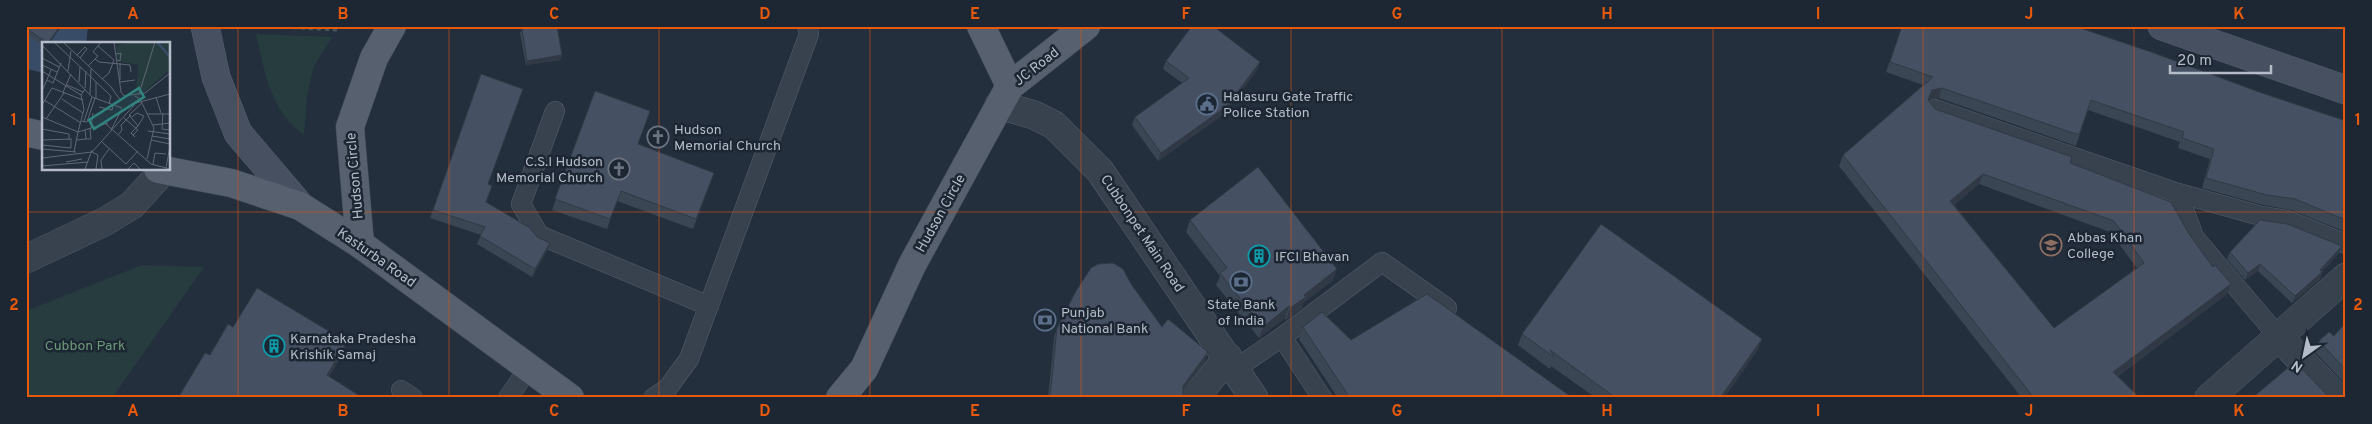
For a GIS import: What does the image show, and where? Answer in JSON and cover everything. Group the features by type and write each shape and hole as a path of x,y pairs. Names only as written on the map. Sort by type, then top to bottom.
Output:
{"main road":[{"path":"205,26 216,77 238,133 300,206"},
{"name":"Hudson Circle","path":"360,244 350,127 374,58 392,26"},
{"path":"980,26 1004,96"},
{"name":"JC Road","path":"1004,96 1086,26"},
{"path":"2162,26 2346,90"},
{"name":"Hudson Circle","path":"840,398 864,369 912,265 1004,96"},
{"path":"26,132 42,136"},
{"name":"Kasturba Road","path":"161,170 231,183 300,206 360,244 570,398"},
{"path":"862,398 864,369"}],"street":[{"name":"Cubbonpet Main Road","path":"1004,96 1054,125 1100,171 1254,398"},
{"path":"26,259 106,221 132,205 161,170"},
{"path":"2208,398 2346,277"},
{"path":"2278,336 2337,398"},
{"path":"1195,398 1231,363"}],"lane":[{"path":"653,398 667,389 689,360 809,34 807,26"},
{"path":"1935,109 2178,193 2261,216 2287,220 2346,244"},
{"path":"555,111 521,204 540,235 709,306"},
{"path":"2178,193 2194,237 2278,336"},
{"path":"1231,363 1282,337 1382,262 1461,318"},
{"path":"1282,337 1322,398"},
{"path":"508,398 529,367"}],"path":[{"path":"261,26 338,30"}],"green space":[{"path":"256,34 332,37 313,68 307,97 304,134 293,125 276,103 266,76"},
{"name":"Cubbon Park","path":"142,265 204,267 112,398 26,398 26,311"}],"water":[{"path":"26,26 88,26 86,42 42,42 42,73 26,69"}],"building":[{"path":"29,26 60,26 49,42 27,29"},
{"path":"537,26 557,26 562,55 527,61 522,29"},
{"path":"1192,26 1213,26 1260,62 1227,106 1161,153 1135,117 1189,78 1166,61"},
{"path":"1902,26 2074,26 2154,53 2259,92 2346,121 2346,220 2295,199 2267,195 2206,178 2214,149 2182,138 2184,132 2091,100 2079,135 1942,88 1932,90 1928,100 1935,109 2072,157 2070,163 2171,202 2189,234 2213,267 2215,265 2231,284 2113,372 2140,398 2034,398 1843,155 1933,77 1890,62","holes":["1983,174 2114,221 2144,263 2054,328 1950,201"]},
{"path":"481,74 523,89 488,184 492,186 486,202 530,228 537,237 550,243 535,269 480,236 485,227 433,210"},
{"name":"C.S.I Hudson Memorial Church","path":"595,91 650,111 638,144 714,173 696,219 621,191 610,219 555,199"},
{"name":"IFCI Bhavan","path":"1258,167 1337,269 1304,295 1306,297 1290,308 1289,306 1263,327 1220,273 1227,268 1190,220"},
{"path":"2260,220 2287,224 2342,246 2320,270 2322,272 2295,296 2260,264 2248,273 2230,252"},
{"path":"1601,224 1762,339 1720,398 1616,398 1550,350 1554,357 1522,334"},
{"path":"1113,263 1123,269 1131,284 1162,327 1168,319 1208,352 1183,386 1183,394 1186,398 1050,398 1057,328 1076,291 1091,268 1098,264"},
{"name":"Karnataka Pradesha Krishik Samaj","path":"257,288 347,342 327,375 363,398 178,398 205,353 210,355 228,324 233,327"},
{"path":"1427,294 1570,396 1581,398 1350,398 1303,327 1322,312 1351,340"},
{"path":"2346,322 2346,370 2319,341 2329,332 2334,336"},
{"path":"2295,362 2330,398 2252,398"}],"place":[{"name":"Halasuru Gate Traffic Police Station","path":"1207,104"},
{"name":"Hudson Memorial Church","path":"658,137"},
{"name":"C.S.I Hudson Memorial Church","path":"619,169"},
{"name":"Abbas Khan College","path":"2051,245"},
{"name":"IFCI Bhavan","path":"1259,256"},
{"name":"State Bank of India","path":"1241,282"},
{"name":"Punjab National Bank","path":"1045,320"},
{"name":"Karnataka Pradesha Krishik Samaj","path":"274,346"}]}
